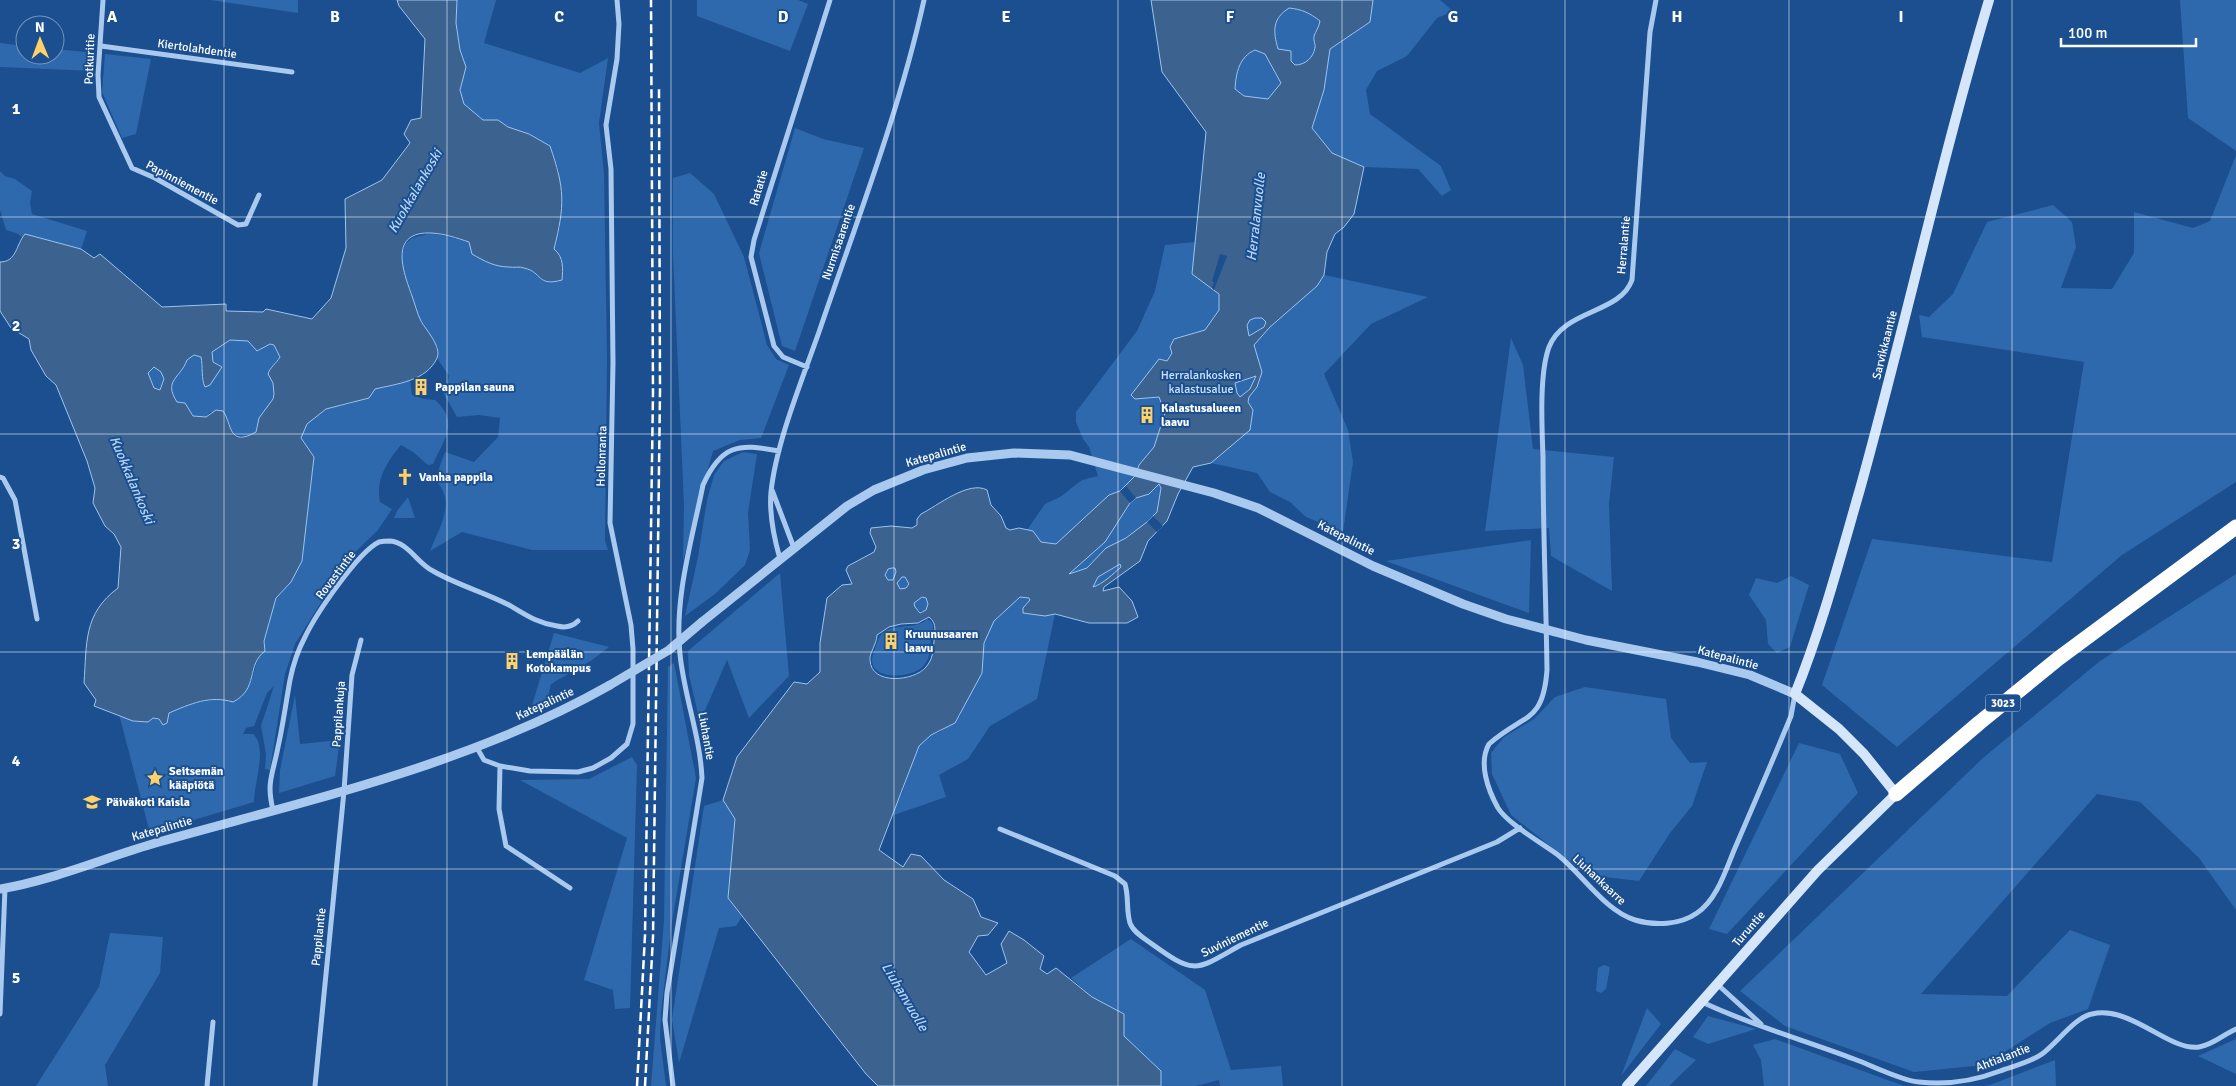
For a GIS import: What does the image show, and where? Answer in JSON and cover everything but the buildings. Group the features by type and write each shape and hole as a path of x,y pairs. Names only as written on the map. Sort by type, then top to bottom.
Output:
{"highway":[{"name":"3023","path":"1896,794 2059,658 2236,527"},
{"name":"3023","path":"2210,548 2236,532"}],"main road":[{"name":"Sarvikkaantie","path":"1795,694 1808,662 1835,576 1990,0"},
{"name":"Katepalintie","path":"1795,694 1839,729 1864,754 1896,794"},
{"name":"Turuntie","path":"1627,1086 1818,870 1896,794"}],"street":[{"name":"Potkuritie","path":"103,0 98,75 99,97 108,117"},
{"name":"Hollonranta","path":"477,748 484,760 500,766 557,773 578,772 594,768 611,758 627,744 633,724 634,649 631,625 610,523 613,363 611,170 606,125 617,59 619,24 617,0"},
{"name":"Ratatie","path":"807,367 783,357 774,346 751,257 763,207 830,0"},
{"name":"Nurmisaarentie","path":"780,560 770,502 779,451 874,172 904,77 924,0"},
{"name":"Herralantie","path":"1545,630 1542,413 1546,362 1549,348 1557,334 1569,322 1622,296 1632,280 1650,32 1656,0"},
{"name":"Kiertolahdentie","path":"101,46 292,72"},
{"name":"Papinniementie","path":"108,117 132,168 155,178 238,225 246,224 259,195"},
{"name":"Liuhantie","path":"673,1086 665,1020 702,778 701,752 680,655 679,620 681,596 703,485 711,468 726,452 738,447 752,446 779,451"},
{"name":"Katepalintie","path":"3,889 344,791 477,748 569,708 669,650 847,506 874,490 923,470 945,463 991,456 1041,453 1070,455 1214,493 1258,508 1373,566 1463,604 1506,619 1545,630 1750,675 1795,694"},
{"path":"0,477 3,478 15,500 37,619"},
{"path":"771,489 794,548"},
{"name":"Rovastintie","path":"273,810 269,790 270,778 298,652 309,629 350,570 362,555 381,541 393,541 402,544 431,571 509,606 524,616 558,627 572,626 578,621"},
{"name":"Liuhankaarre","path":"1545,630 1546,689 1541,704 1534,714 1497,736 1489,744 1485,751 1485,775 1499,810 1520,828 1558,855 1620,914 1634,920 1656,924 1677,922 1697,913 1708,905 1791,716 1795,694"},
{"name":"Pappilankuja","path":"344,791 352,676 362,640"},
{"path":"500,766 500,809 506,846 570,888"},
{"name":"Pappilantie","path":"315,1086 344,791"},
{"name":"Suviniementie","path":"1000,829 1115,876 1125,884 1130,922 1133,930 1169,956 1191,967 1204,965 1241,945 1497,842 1520,828"},
{"path":"0,1014 3,889"},
{"name":"Ahtialantie","path":"1717,984 1761,1025"},
{"name":"Ahtialantie","path":"1702,1002 1734,1017 1761,1025 1916,1084 1967,1081 2019,1064 2042,1054 2083,1018 2092,1014 2110,1013 2132,1020 2184,1046 2199,1047 2213,1042 2236,1029"},
{"path":"208,1086 213,1022"}],"green space":[{"path":"210,0 298,0 298,13"},
{"path":"457,0 496,0 484,43 580,73 608,58 599,123 604,174 607,357 605,541 608,550 532,550 462,532 430,551 446,507 443,490 437,482 437,474 445,452 474,462 498,437 500,418 479,415 457,417 444,394 449,376 437,358 438,348 420,319 404,276 401,260 405,244 412,238 431,233 470,242 507,267 524,267 535,273 543,281 560,226 559,171 550,146 529,134 508,127 498,120 483,120 464,104 460,90 466,67 460,50 456,23"},
{"path":"697,0 798,0 808,4 790,51 697,16"},
{"path":"1373,0 1440,0 1453,11 1437,18 1407,56 1377,71 1366,90 1370,114 1441,166 1451,190 1442,196 1418,169 1364,167 1332,153 1312,128 1324,90 1330,49 1370,22"},
{"path":"2180,0 2236,0 2236,151 2188,118"},
{"path":"1289,8 1298,9 1320,21 1314,36 1314,52 1310,58 1299,65 1295,65 1283,50 1278,49 1275,37 1277,21 1283,12"},
{"path":"0,43 15,45 15,65 65,65 65,50 96,53 94,71 0,67"},
{"path":"1255,50 1265,54 1281,83 1268,99 1244,96 1235,89 1239,66 1245,56"},
{"path":"105,54 151,59 136,134 122,138 102,92"},
{"path":"795,128 823,139 864,148 795,351 782,346 759,253"},
{"path":"2236,155 2236,482 2122,555 1897,747 1822,685 1872,539 2052,562 2084,362 1922,337 1919,315 1929,317 1953,294 1987,222 2053,205 2072,222 2076,247 2061,288 2112,289 2134,253 2134,212 2193,228 2210,221"},
{"path":"0,171 5,176 15,179 32,191 30,203 32,214 87,231 81,249 25,234 22,237 6,230 0,210"},
{"path":"690,173 714,194 744,257 767,345 776,359 789,365 761,438 740,440 713,451 683,561 684,505 673,254 673,178"},
{"name":"Herralankosken kalastusalue","path":"1195,242 1317,286 1324,275 1428,297 1371,324 1324,374 1348,430 1353,462 1343,532 1306,517 1290,502 1270,492 1257,473 1211,463 1193,467 1178,494 1167,521 1148,541 1140,561 1104,587 1102,591 1059,579 1041,542 1033,531 1027,530 1045,504 1060,497 1082,480 1098,476 1089,447 1083,439 1076,422 1076,412 1137,331 1155,291 1165,245"},
{"path":"1511,338 1523,365 1533,449 1614,457 1609,504 1612,591 1551,556 1549,528 1485,531"},
{"path":"230,340 248,341 259,351 266,345 274,345 280,357 273,366 275,387 272,399 261,417 256,432 245,436 240,436 232,431 227,422 226,415 210,412 206,417 193,416 185,403 177,402 172,389 174,380 187,360 194,355 201,357 203,384 218,364 213,362 211,358 212,352"},
{"path":"154,367 161,372 164,379 160,390 154,388 148,373"},
{"path":"410,380 412,395 435,400 443,408 447,416 448,431 433,464 428,465 413,452 401,445 383,472 379,486 380,502 392,509 378,530 348,559 295,644 285,674 270,770 265,769 266,754 261,726 274,686 267,693 254,726 246,728 243,734 253,734 257,740 260,756 254,802 150,833 119,714 133,721 148,722 153,718 167,723 169,713 188,705 239,699 244,694 265,646 264,641 276,598 291,582 302,561 314,457 301,438 304,429 317,414 325,409 351,403 375,389"},
{"path":"743,452 757,454 748,513 750,550 745,565 715,594 685,616 698,557 707,500 714,475 724,461"},
{"path":"408,497 415,518 394,518 397,511"},
{"path":"1531,540 1529,613 1386,561"},
{"path":"895,568 896,572 893,580 888,580 885,575 888,569"},
{"path":"780,573 789,676 749,718 727,660 700,722 689,675 688,651"},
{"path":"2236,574 2236,910 2199,858 2140,802 2097,794 1921,994 2007,996 2070,930 2110,945 2088,1009 2050,1023 1984,1065 1914,1072 1785,1026 1740,991 1983,758 2100,661"},
{"path":"1791,576 1809,585 1790,647 1777,653 1768,644 1766,620 1749,595 1756,578 1777,583"},
{"path":"903,577 909,583 903,589 897,583"},
{"path":"918,597 924,597 928,604 924,611 918,611 914,607 914,601"},
{"path":"1020,597 1029,598 1045,616 1055,614 1037,699 990,726 968,759 939,775 946,797 891,816 903,791 919,746 931,735 940,732 960,716 963,705 973,689 984,643 994,621"},
{"path":"927,619 932,623 933,630 928,658 920,669 895,676 879,672 874,667 873,655 879,638 883,633 889,629 916,625"},
{"path":"554,633 609,647 592,660 551,684 546,705 530,712"},
{"path":"674,663 696,778 672,922 661,1012 660,1039 666,1086 651,1086 664,920 668,667"},
{"path":"1585,687 1666,699 1671,738 1690,763 1707,762 1692,806 1670,833 1639,881 1587,875 1511,815 1492,774 1491,753 1504,737 1534,719 1555,697"},
{"path":"295,695 300,744 340,740 335,776 279,793 280,770"},
{"path":"1799,743 1840,754 1858,793 1727,934 1709,929"},
{"path":"632,757 637,765 630,1008 615,1009 613,990 584,980 627,838 520,780 589,779"},
{"path":"723,800 735,819 728,898 742,917 736,926 719,928 679,1063 672,1019 704,806"},
{"path":"110,933 163,937 160,973 105,1065 108,1086 36,1086 99,987"},
{"path":"1131,939 1205,990 1231,1070 1281,1066 1283,1086 1220,1086 1219,1080 1196,1086 1161,1086 1161,1071 1124,1036 1124,1014 1092,997 1071,978"},
{"path":"1604,965 1610,967 1606,989 1601,993 1596,991 1598,968"},
{"path":"1647,1008 1661,1024 1621,1076"},
{"path":"1708,1016 1756,1029 1708,1044 1693,1037"},
{"path":"1775,1039 1904,1086 1764,1086 1761,1060 1753,1045"},
{"path":"2236,1039 2236,1074 2198,1056"},
{"path":"1675,1049 1696,1060 1669,1086 1646,1086"},
{"path":"2055,1060 2056,1086 1983,1086 1990,1085"}],"water":[{"name":"Kuokkalankoski","path":"397,0 457,0 456,23 460,50 466,67 460,90 464,104 483,120 498,120 508,127 529,134 550,146 561,186 562,197 562,208 554,249 561,259 563,267 562,280 548,282 522,267 504,267 490,263 472,254 469,242 451,236 432,233 418,234 409,238 404,245 402,254 405,275 421,321 437,349 437,358 432,366 419,377 375,389 369,398 326,409 307,424 301,438 314,457 302,561 291,582 276,598 264,641 265,651 256,663 246,691 233,702 225,700 200,701 169,713 167,723 163,725 159,719 153,718 148,722 133,721 94,706 96,700 84,683 89,630 98,608 118,588 121,547 114,534 105,526 93,503 95,488 87,461 56,385 46,376 31,350 29,339 11,328 0,311 0,262 6,261 13,256 25,234 81,249 94,258 100,254 162,307 226,304 226,311 263,312 266,309 312,319 331,298 346,248 345,199 382,180 410,143 404,134 411,120 421,118 425,39 399,6","holes":["230,340 248,341 257,351 270,344 274,345 280,357 268,374 273,383 273,399 259,418 256,432 240,437 232,432 223,411 216,410 206,417 193,416 185,403 177,402 172,389 174,380 187,360 194,355 201,357 205,387 210,385 222,367 213,362 212,352","154,367 161,372 164,379 160,390 154,388 148,373"]},
{"path":"1151,0 1373,0 1370,22 1330,49 1324,90 1312,128 1332,153 1364,167 1354,214 1344,227 1335,234 1327,252 1324,275 1317,286 1270,327 1254,345 1262,372 1257,387 1249,397 1248,402 1253,410 1250,430 1211,463 1193,467 1178,494 1167,521 1148,541 1140,561 1104,587 1103,591 1119,587 1132,601 1138,617 1127,623 1089,623 1055,614 1045,616 1023,613 1023,608 1030,600 1029,598 1020,597 994,621 984,643 982,673 955,723 931,735 919,746 879,850 903,867 911,854 921,856 944,880 973,899 981,917 998,923 988,935 978,936 969,952 986,975 1007,963 1001,944 1009,931 1044,956 1040,969 1047,974 1056,968 1092,997 1124,1014 1124,1036 1161,1071 1161,1086 878,1086 866,1074 728,898 735,819 723,800 737,757 794,682 807,684 820,672 820,643 827,598 842,585 852,584 846,570 848,566 874,552 876,547 870,533 871,528 891,526 912,528 917,525 917,519 921,514 944,500 971,488 980,488 987,490 991,505 1001,516 1006,528 1010,530 1019,528 1033,531 1041,542 1056,544 1109,495 1120,491 1135,476 1139,465 1154,447 1165,413 1159,397 1135,399 1131,395 1159,359 1167,361 1172,353 1170,347 1174,339 1205,330 1219,310 1219,294 1192,274 1206,132 1162,72","holes":["1289,8 1298,9 1320,21 1314,36 1314,52 1310,58 1299,65 1295,65 1291,61 1291,51 1278,49 1275,26 1279,17","1255,50 1265,54 1281,83 1268,99 1244,96 1235,89 1239,66 1245,57","1255,318 1262,318 1266,322 1264,327 1249,336 1247,325 1250,320","1256,376 1250,389 1240,397 1235,383","1159,484 1161,488 1157,512 1126,538 1106,548 1087,568 1069,574 1105,542 1130,503 1136,498 1149,494","1120,564 1121,567 1111,576 1093,587 1098,577","895,568 896,572 893,580 888,580 885,575 888,569","902,577 905,577 909,584 906,588 900,589 897,583","922,597 926,598 928,604 926,610 920,613 914,603","929,617 934,622 932,655 926,667 920,672 904,678 894,678 878,674 872,668 870,657 877,635 889,627 918,623"]}],"pier":[{"path":"1220,254 1227,256 1214,290 1212,288 1214,282 1212,281"},
{"path":"1126,486 1136,498 1130,503 1120,491"},
{"path":"1153,516 1163,526 1157,532 1147,522"}],"railway":[{"path":"637,1086 645,935 653,393 651,0"},
{"path":"645,1086 653,937 660,391 659,89"}],"place":[{"name":"Pappilan sauna","path":"421,387"},
{"name":"Kalastusalueen laavu","path":"1147,415"},
{"name":"Vanha pappila","path":"405,477"},
{"name":"Kruunusaaren laavu","path":"891,641"},
{"name":"Lempäälän Kotokampus","path":"512,661"},
{"name":"Seitsemän kääpiötä","path":"155,778"},
{"name":"Päiväkoti Kaisla","path":"92,802"}],"water label":[{"name":"Herralanvuolle","path":"1256,217"},
{"name":"Liuhanvuolle","path":"905,997"}]}
